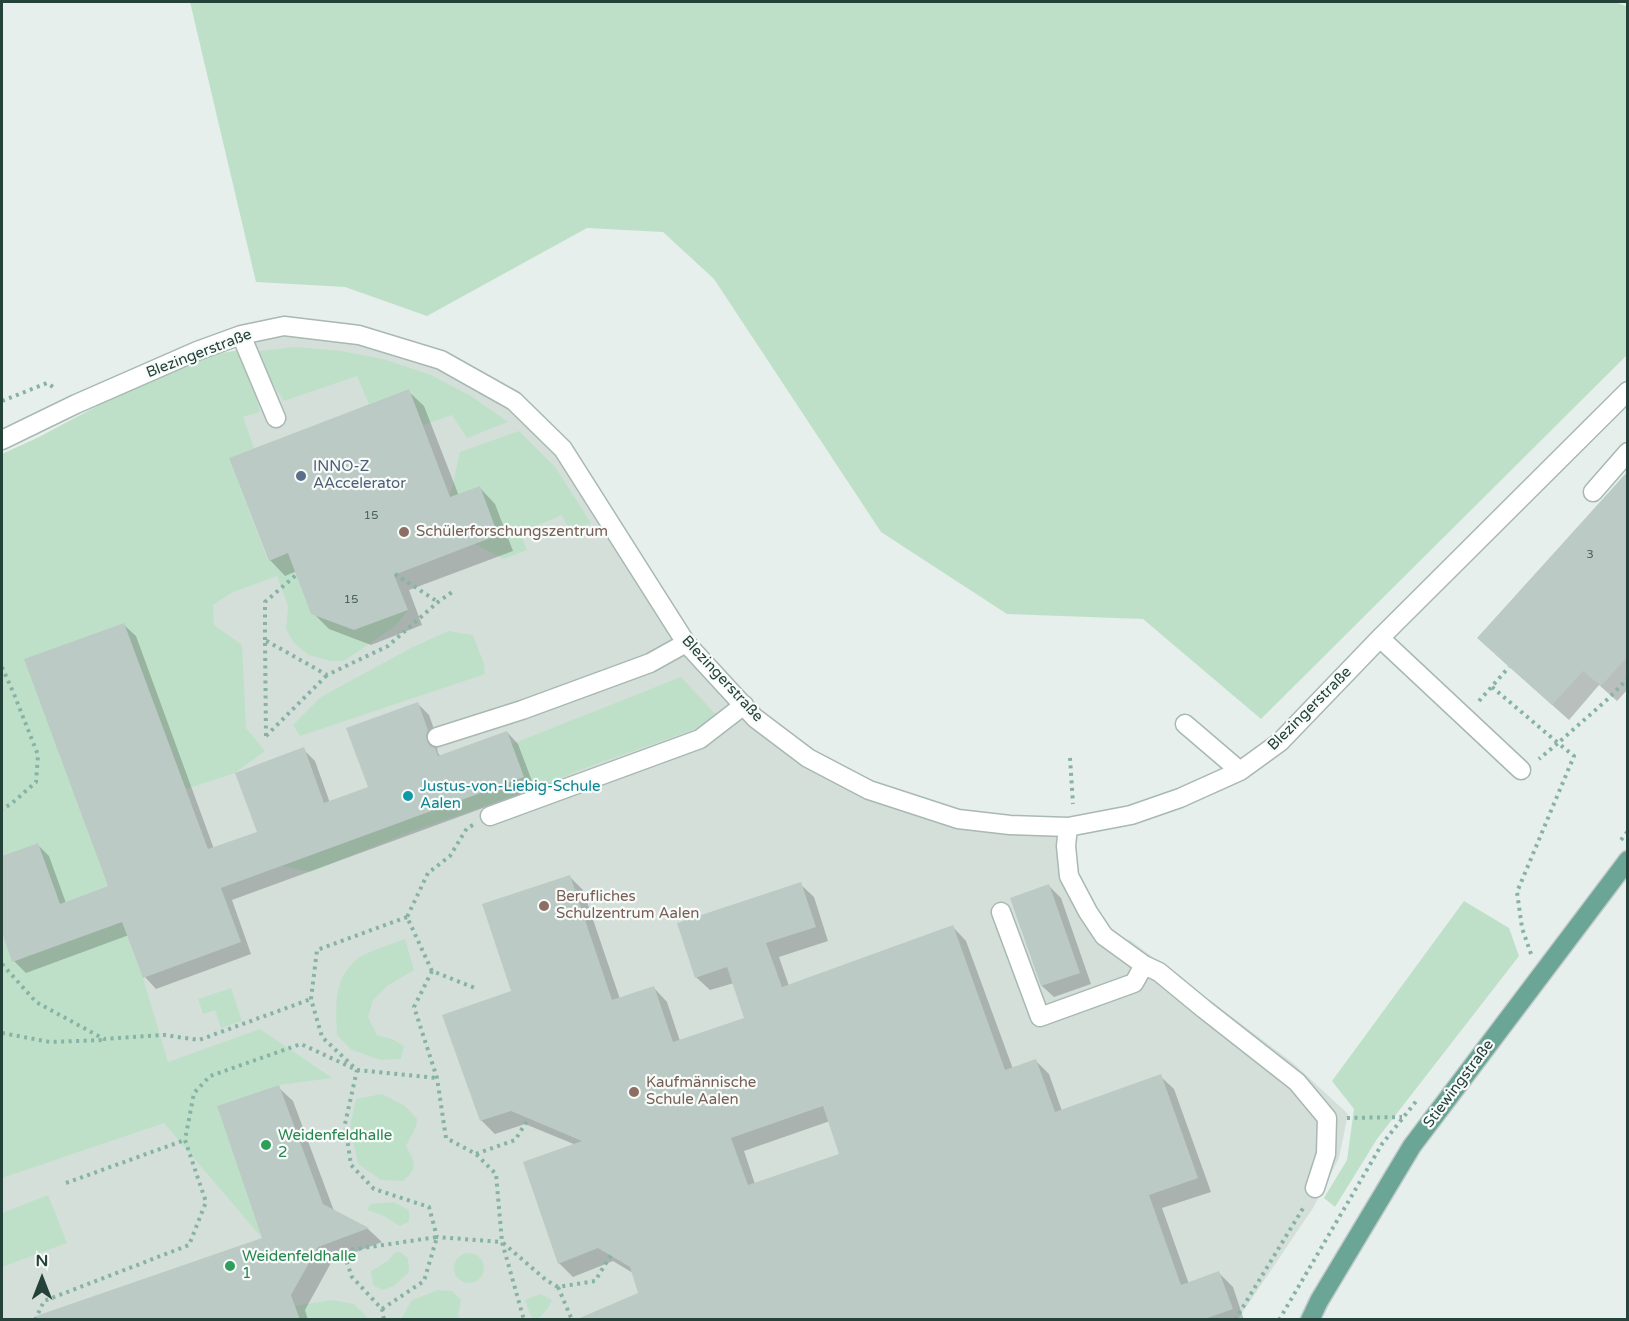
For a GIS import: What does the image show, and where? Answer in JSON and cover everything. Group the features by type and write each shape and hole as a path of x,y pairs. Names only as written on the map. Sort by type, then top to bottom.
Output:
{"main road":[{"name":"Stiewingstraße","path":"1310,1320 1319,1301 1412,1146 1628,860"}],"street":[{"name":"Blezingerstraße","path":"2,440 76,404 197,351 241,334 284,326 358,335 441,360 514,401 564,449 686,643 755,718 808,758 869,790 958,819 1010,825 1071,827 1131,815 1180,798 1240,771 1280,742 1380,638 1628,391"},
{"path":"241,334 276,418"},
{"path":"1593,492 1628,452"},
{"path":"1380,638 1521,770"},
{"path":"437,737 522,710 650,663 686,643"},
{"path":"490,816 700,739 744,705"},
{"path":"1185,724 1240,771"},
{"path":"1071,827 1066,846 1069,876 1104,936 1159,972 1297,1082 1327,1118 1326,1154 1315,1188"},
{"path":"1001,912 1040,1017 1134,983 1144,964"}],"path":[{"path":"2,401 47,383 76,404"},
{"path":"395,574 438,602"},
{"path":"296,575 265,602 266,736 327,675 388,646 455,590"},
{"path":"265,640 327,675"},
{"path":"2,667 38,754 36,782 11,804 2,808"},
{"path":"1464,717 1509,667"},
{"path":"1521,770 1533,765 1609,698 1628,678"},
{"path":"1492,687 1574,756 1518,892 1522,928 1532,956"},
{"path":"1070,758 1071,827"},
{"path":"357,1070 322,1037 311,999 317,950 407,917 428,873 450,856 467,828 490,816"},
{"path":"407,917 432,971 475,988"},
{"path":"2,964 36,1002 104,1040"},
{"path":"432,971 414,1007 437,1078 446,1138 476,1154 496,1174 502,1242 524,1320"},
{"path":"2,1033 50,1042 164,1035 199,1040 311,999"},
{"path":"35,1320 44,1301 189,1245 206,1202 185,1140 194,1093 210,1076 301,1044 357,1070 437,1078"},
{"path":"357,1070 345,1124 351,1165 374,1189 429,1207 437,1237 423,1281 382,1309"},
{"path":"1327,1118 1403,1117"},
{"path":"476,1154 515,1140 529,1118"},
{"path":"66,1183 185,1140"},
{"path":"1235,1320 1315,1188"},
{"path":"384,1320 382,1309 352,1277 343,1251 437,1237 502,1242 546,1280 558,1287 572,1320"},
{"path":"558,1287 595,1281 611,1255"}],"shaded area":[{"name":"Berufliches Schulzentrum Aalen","path":"284,326 441,360 514,401 563,449 673,624 808,758 940,814 1065,826 1069,876 1104,936 1130,940 1293,1063 1348,1114 1339,1158 1313,1208 1238,1319 2,1319 2,454 245,349"}],"green space":[{"path":"190,2 1615,2 1628,7 1627,355 1261,719 1143,619 1007,614 881,532 714,279 663,232 587,228 427,316 345,287 256,282"},
{"path":"295,347 341,351 383,359 431,375 471,396 508,422 467,438 452,415 423,425 409,389 369,404 357,376 284,401 252,352"},
{"path":"245,349 265,393 256,397 260,412 243,417 254,448 229,458 268,561 288,553 311,614 408,610 395,626 344,661 331,661 309,655 294,643 286,629 288,606 277,576 231,593 213,605 214,625 242,645 246,728 265,751 235,773 186,789 124,623 25,659 108,886 60,904 38,843 2,856 2,454 146,380 198,357"},
{"path":"519,431 555,467 591,523 570,532 562,515 520,533 527,550 504,559 475,544 498,535 480,487 450,497 460,452"},
{"path":"448,631 473,635 484,664 485,674 300,736 293,725 321,697 409,649"},
{"path":"681,677 719,718 693,730 525,792 404,834 311,872 282,866 524,777 512,744"},
{"path":"1464,901 1509,928 1519,956 1377,1139 1335,1207 1324,1198 1347,1160 1354,1109 1332,1081"},
{"path":"122,922 143,978 168,1062 260,1029 332,1078 279,1085 217,1106 262,1238 164,1123 2,1178 2,932 13,962"},
{"path":"405,939 414,970 387,986 373,1000 368,1017 377,1035 392,1039 404,1046 401,1059 381,1060 352,1050 337,1035 337,994 343,976 356,960 372,951"},
{"path":"231,988 242,1021 221,1028 215,1010 203,1014 198,999"},
{"path":"382,1094 405,1106 417,1119 415,1130 406,1146 414,1165 403,1181 381,1180 358,1164 350,1126 356,1099"},
{"path":"48,1195 67,1243 2,1267 2,1213"},
{"path":"393,1202 409,1210 409,1222 400,1226 382,1215 367,1210 371,1204"},
{"path":"400,1252 408,1258 409,1272 394,1286 382,1290 373,1285 371,1271 388,1261 394,1253"},
{"path":"469,1253 475,1254 483,1262 483,1274 475,1282 469,1283 463,1282 455,1274 454,1268 455,1262 463,1254"},
{"path":"438,1290 452,1291 461,1300 458,1315 460,1319 401,1319 412,1300"},
{"path":"540,1294 552,1300 538,1319 532,1319 525,1300"},
{"path":"331,1300 354,1304 369,1319 300,1319 295,1306"}],"building":[{"path":"409,389 450,497 480,486 498,535 394,575 408,610 354,630 311,614 288,553 269,561 229,458"},
{"path":"1628,471 1628,656 1601,686 1583,671 1552,705 1477,638"},
{"name":"Justus-von-Liebig-Schule Aalen","path":"124,623 208,849 257,832 235,773 304,747 324,803 368,787 346,728 418,702 428,730 427,741 435,748 438,756 507,731 524,777 221,888 241,942 143,978 122,922 12,962 2,932 2,856 38,843 60,904 108,886 24,659"},
{"path":"570,875 612,1000 654,986 673,1042 744,1018 727,967 695,978 677,923 801,882 816,927 766,943 782,987 953,925 1005,1070 1036,1059 1055,1112 1161,1074 1198,1178 1149,1195 1181,1285 1219,1271 1233,1309 1202,1320 575,1320 638,1293 630,1267 598,1248 558,1264 523,1162 582,1141 511,1111 480,1121 442,1015 511,991 482,904","holes":["823,1106 839,1154 748,1185 731,1138"]},
{"path":"1049,884 1080,973 1041,986 1010,898"},
{"path":"279,1085 323,1204 369,1228 318,1247 291,1295 300,1320 37,1320 36,1316 262,1238 217,1106"}],"place":[{"name":"INNO-Z AAccelerator","path":"301,476"},
{"name":"Schülerforschungszentrum","path":"404,532"},
{"name":"Justus-von-Liebig-Schule Aalen","path":"408,796"},
{"name":"Berufliches Schulzentrum Aalen","path":"544,906"},
{"name":"Kaufmännische Schule Aalen","path":"634,1092"},
{"name":"Weidenfeldhalle 2","path":"266,1145"},
{"name":"Weidenfeldhalle 1","path":"230,1266"}]}
